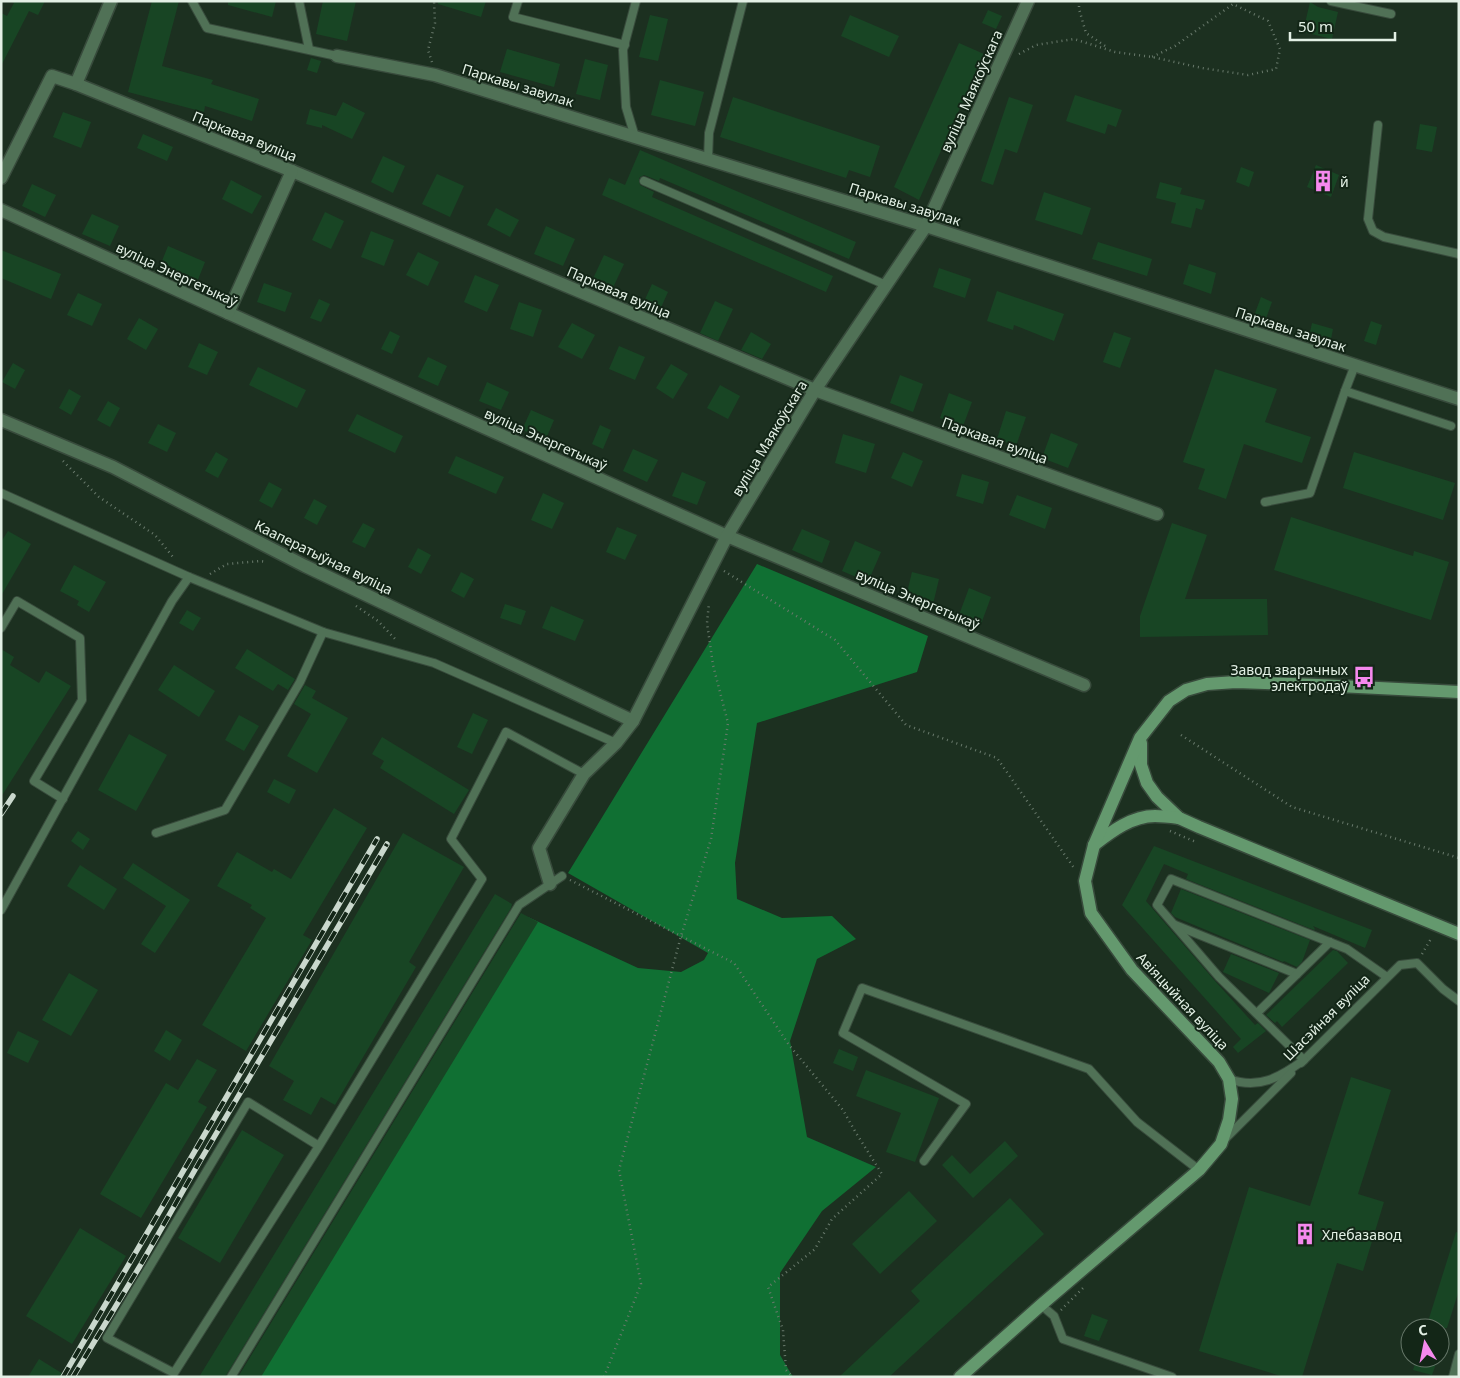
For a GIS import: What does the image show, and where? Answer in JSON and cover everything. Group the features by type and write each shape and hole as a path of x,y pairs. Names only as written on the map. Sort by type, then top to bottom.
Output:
{"main road":[{"name":"Авіяцыйная вуліца","path":"960,1377 1199,1170 1221,1144 1229,1120 1232,1099 1229,1079 1219,1062 1132,970 1091,913 1085,883 1094,845 1140,738 1169,701 1186,690 1207,684 1236,682 1309,684 1459,692"},
{"path":"1140,738 1141,765 1147,783 1157,797 1179,818 1459,934"},
{"path":"1094,845 1115,829 1135,819 1153,816 1179,818"}],"street":[{"path":"76,84 111,1"},
{"name":"вуліца Маякоўскага","path":"550,884 538,848 584,774 616,743 633,721 727,536 815,390 926,226 1028,1"},
{"name":"Паркавы завулак","path":"337,56 435,76 708,159 926,226 1459,399"},
{"name":"Паркавая вуліца","path":"1,178 52,76 292,171 815,390 1157,514"},
{"path":"228,313 292,171"},
{"name":"вуліца Энергетыкаў","path":"1,210 727,536 1084,685"},
{"name":"Кааператыўная вуліца","path":"1,420 113,467 305,566 633,721"}],"lane":[{"path":"192,1 207,28 337,56"},
{"path":"299,1 309,49"},
{"path":"518,1 513,17 625,45"},
{"path":"635,137 626,107 623,50 636,1"},
{"path":"708,159 709,133 743,1"},
{"path":"1331,1 1391,14"},
{"path":"1378,126 1368,219 1374,231 1384,237 1459,254"},
{"path":"644,181 886,285"},
{"path":"1265,502 1310,493 1355,366"},
{"path":"1345,391 1451,426"},
{"path":"1,493 198,581 323,632 434,662 616,743"},
{"path":"1,910 172,601 189,577"},
{"path":"1,628 17,601 80,638 82,700 34,781 63,799"},
{"path":"156,833 224,810 300,682 323,632"},
{"path":"320,1146 248,1102 107,1338 174,1373 320,1146 482,879 451,840 506,732 584,774"},
{"path":"231,1377 519,905 562,876"},
{"path":"1229,1079 1238,1082 1266,1082 1282,1076 1304,1060 1219,977 1157,905 1171,879 1347,949 1387,977"},
{"path":"1174,924 1297,974"},
{"path":"1256,1013 1330,942"},
{"path":"1417,963 1459,1001"},
{"name":"Шасэйная вуліца","path":"1221,1144 1387,977 1400,965 1417,963"},
{"path":"924,1161 966,1104 843,1033 862,988 1089,1069 1137,1122 1199,1170"},
{"path":"1041,1305 1054,1316 1064,1339 1172,1377"},
{"path":"1453,1377 1459,1354"}],"path":[{"path":"434,1 435,23 428,50 435,76"},
{"path":"1079,1 1079,9 1086,33 1111,51"},
{"path":"999,64 1036,45 1074,39 1111,51 1248,75 1276,69 1280,49 1268,21 1233,4 1175,46 1152,57"},
{"path":"58,456 99,497 155,535 189,577"},
{"path":"198,581 227,564 269,562"},
{"path":"713,564 835,640 906,725 997,758 1085,883"},
{"path":"604,1377 641,1284 619,1170 681,936 711,839 728,724 713,665 707,623 709,603"},
{"path":"354,605 378,621 410,656"},
{"path":"1181,735 1292,807 1459,858"},
{"path":"562,876 734,963 789,1045 843,1110 882,1174 832,1219 815,1249 768,1287 783,1330 786,1370 793,1377"},
{"path":"1417,963 1433,936"}],"green space":[{"path":"757,564 928,636 917,672 757,723 735,863 737,899 782,918 832,916 856,939 817,959 790,1041 807,1137 876,1167 822,1211 780,1273 780,1355 793,1377 252,1377 528,917 638,968 681,972 704,960 708,953 568,873"}],"building":[{"path":"10,1 45,1 38,15 29,11 1,66 1,13 7,16 14,3"},
{"path":"152,1 179,1 162,66 213,80 211,84 259,99 252,121 205,106 204,112 128,92"},
{"path":"228,1 276,1 272,17 228,5"},
{"path":"323,1 356,1 347,41 316,34"},
{"path":"438,1 486,1 481,17 438,4"},
{"path":"1310,2 1318,7 1338,12 1332,39 1303,32"},
{"path":"988,10 1002,16 996,29 982,23"},
{"path":"650,15 668,19 658,61 639,57"},
{"path":"850,15 899,36 889,57 841,36"},
{"path":"959,43 984,54 919,200 894,187"},
{"path":"507,49 560,64 554,87 500,72"},
{"path":"311,58 321,61 317,73 307,70"},
{"path":"585,59 608,65 600,100 576,94"},
{"path":"660,80 704,92 695,126 651,115"},
{"path":"1075,95 1122,110 1116,127 1108,124 1105,134 1066,121"},
{"path":"733,97 880,146 870,177 849,170 846,178 720,137"},
{"path":"1009,97 1033,105 1017,153 1005,149 993,185 981,181"},
{"path":"343,102 365,113 352,139 322,125 322,128 306,124 310,109 336,116"},
{"path":"63,112 91,122 81,148 53,137"},
{"path":"1420,124 1437,127 1432,152 1416,149"},
{"path":"143,134 173,147 167,161 137,148"},
{"path":"640,150 856,242 849,259 660,178 659,181 644,175 639,178 640,185 654,192 652,197 833,276 826,292 602,195 609,178 625,185"},
{"path":"383,156 405,166 393,193 371,182"},
{"name":"й","path":"1316,165 1339,175 1331,197 1307,187"},
{"path":"1241,167 1254,172 1249,187 1236,182"},
{"path":"437,174 464,186 450,217 422,204"},
{"path":"231,180 262,196 252,214 222,199"},
{"path":"1160,182 1182,188 1180,194 1205,200 1202,210 1196,208 1191,228 1171,223 1176,203 1156,198"},
{"path":"32,184 56,195 45,217 22,206"},
{"path":"1044,192 1091,208 1082,235 1035,220"},
{"path":"496,208 519,220 510,237 487,225"},
{"path":"325,212 344,221 331,249 312,240"},
{"path":"92,214 119,226 110,246 82,234"},
{"path":"546,226 575,239 563,266 534,254"},
{"path":"371,231 394,240 384,266 361,257"},
{"path":"1098,242 1152,259 1147,276 1092,259"},
{"path":"168,246 205,262 197,282 160,266"},
{"path":"1,250 61,274 51,299 1,278"},
{"path":"418,252 439,262 428,286 406,275"},
{"path":"604,255 624,264 611,292 591,283"},
{"path":"1189,264 1216,273 1211,294 1183,284"},
{"path":"939,268 971,279 965,298 933,287"},
{"path":"475,275 499,285 487,312 464,302"},
{"path":"264,283 292,293 285,312 257,302"},
{"path":"652,284 668,292 658,314 642,306"},
{"path":"997,291 1064,314 1054,341 1014,325 1013,330 987,321"},
{"path":"78,293 102,304 92,326 67,315"},
{"path":"1261,297 1272,302 1265,321 1254,316"},
{"path":"319,299 330,304 321,322 310,318"},
{"path":"715,301 733,309 718,341 700,333"},
{"path":"519,302 542,310 533,337 510,329"},
{"path":"139,318 158,329 146,350 127,339"},
{"path":"1371,321 1382,325 1376,345 1364,341"},
{"path":"572,323 595,335 582,359 558,347"},
{"path":"1312,323 1333,329 1330,344 1309,337"},
{"path":"390,331 400,336 392,354 381,349"},
{"path":"751,332 771,344 762,359 741,350"},
{"path":"1114,332 1131,338 1120,368 1103,362"},
{"path":"199,343 218,352 207,375 188,367"},
{"path":"619,346 645,357 635,380 609,369"},
{"path":"428,357 447,366 438,386 418,377"},
{"path":"13,363 25,370 15,389 2,382"},
{"path":"671,364 688,374 673,399 656,388"},
{"path":"258,367 306,390 297,408 249,385"},
{"path":"1215,369 1277,389 1265,422 1311,437 1302,463 1244,444 1226,499 1198,489 1205,469 1183,462"},
{"path":"900,375 923,384 913,412 890,403"},
{"path":"487,382 509,392 501,410 479,401"},
{"path":"720,385 740,396 728,419 707,408"},
{"path":"69,389 81,396 71,415 59,408"},
{"path":"949,393 972,402 963,426 940,418"},
{"path":"108,401 120,408 110,427 97,420"},
{"path":"531,410 554,420 546,439 522,430"},
{"path":"1006,411 1026,417 1016,446 997,439"},
{"path":"357,414 403,436 395,453 348,431"},
{"path":"158,424 176,433 167,452 148,443"},
{"path":"600,425 611,430 603,449 592,444"},
{"path":"1051,433 1078,444 1068,468 1042,458"},
{"path":"843,434 875,444 866,473 835,463"},
{"path":"633,449 658,460 647,482 623,471"},
{"path":"216,452 228,459 218,478 205,471"},
{"path":"903,452 923,461 912,487 891,478"},
{"path":"1354,452 1455,483 1443,520 1343,488"},
{"path":"456,456 504,477 496,494 448,473"},
{"path":"682,472 706,482 697,505 672,496"},
{"path":"962,474 989,482 983,504 956,496"},
{"path":"269,482 282,489 272,508 259,501"},
{"path":"543,493 564,503 552,529 531,520"},
{"path":"1017,495 1052,508 1045,529 1009,515"},
{"path":"314,499 327,506 317,525 304,518"},
{"path":"1291,517 1413,556 1414,551 1449,562 1431,620 1274,570"},
{"path":"363,523 375,529 365,548 352,542"},
{"path":"1172,523 1207,535 1185,599 1267,599 1268,635 1140,637 1140,616"},
{"path":"617,527 637,535 625,560 606,552"},
{"path":"802,529 830,541 822,563 792,550"},
{"path":"8,531 31,544 1,596 1,542"},
{"path":"855,541 881,552 868,582 842,571"},
{"path":"418,548 431,555 421,574 408,567"},
{"path":"74,565 106,582 89,612 77,605 79,601 60,591"},
{"path":"461,572 474,579 464,598 451,591"},
{"path":"912,572 939,579 933,604 906,597"},
{"path":"969,588 991,597 981,624 959,615"},
{"path":"505,604 526,611 521,625 500,618"},
{"path":"551,606 584,620 575,641 542,628"},
{"path":"187,610 201,618 193,631 179,623"},
{"path":"1,649 14,657 10,665 39,683 46,671 71,686 1,797"},
{"path":"247,649 295,679 288,690 278,684 273,691 235,668"},
{"path":"174,665 215,691 199,717 158,690"},
{"path":"305,685 316,691 312,698 348,718 317,773 287,756 311,714 294,704"},
{"path":"473,713 488,720 472,754 457,747"},
{"path":"239,715 259,726 244,751 225,740"},
{"path":"129,734 167,755 136,811 98,790"},
{"path":"382,737 469,790 454,814 380,768 384,761 372,754"},
{"path":"274,779 296,790 289,804 267,792"},
{"path":"334,808 367,828 303,935 312,940 246,1051 202,1025 266,918 250,908 252,905 217,886 237,852 272,872 274,869 291,879"},
{"path":"78,831 90,839 83,850 71,841"},
{"path":"403,833 464,867 409,962 416,967 335,1105 321,1097 311,1115 283,1100 294,1081 269,1066"},
{"path":"1154,846 1372,930 1365,948 1313,926 1314,930 1186,879 1188,874 1164,864 1146,901 1255,1025 1258,1023 1266,1031 1238,1053 1233,1047 1241,1039 1122,905"},
{"path":"133,863 190,900 155,953 141,944 166,906 123,878"},
{"path":"80,865 117,889 104,910 67,886"},
{"path":"1181,889 1310,940 1302,962 1297,967 1175,917 1171,913"},
{"path":"495,894 512,904 511,908 225,1377 199,1377"},
{"path":"521,913 538,922 261,1377 238,1377"},
{"path":"1333,950 1337,951 1348,963 1282,1027 1277,1021 1275,1023 1266,1015"},
{"path":"1231,954 1279,973 1269,993 1223,972"},
{"path":"69,973 98,990 71,1036 42,1020"},
{"path":"166,1030 182,1040 170,1061 154,1051"},
{"path":"18,1031 39,1041 28,1063 7,1053"},
{"path":"839,1049 858,1057 853,1071 833,1063"},
{"path":"197,1059 217,1070 198,1102 207,1107 141,1218 100,1194 166,1083 178,1090"},
{"path":"866,1070 939,1098 915,1162 886,1152 901,1113 856,1096"},
{"name":"Хлебазавод","path":"1351,1077 1391,1090 1358,1194 1384,1202 1363,1271 1337,1263 1302,1377 1284,1377 1199,1351 1249,1187 1310,1206"},
{"path":"242,1130 284,1155 220,1263 178,1238"},
{"path":"1005,1141 1018,1156 973,1198 942,1165 952,1155 970,1174"},
{"path":"909,1191 937,1221 880,1274 852,1244"},
{"path":"1010,1198 1044,1234 889,1377 839,1377 920,1301 911,1291"},
{"path":"80,1228 126,1256 72,1344 26,1316"},
{"path":"1456,1232 1459,1233 1459,1290 1450,1318 1429,1318"},
{"path":"1092,1314 1108,1320 1099,1341 1084,1336"},
{"path":"39,1359 68,1377 28,1377"},
{"path":"1414,1368 1434,1368 1432,1375 1413,1370"}],"railway":[{"path":"1,814 13,796"},
{"path":"63,1377 377,839"},
{"path":"73,1377 387,844"}],"place":[{"name":"й","path":"1323,181"},
{"name":"Завод зварачных электродаў","path":"1364,677"},
{"name":"Хлебазавод","path":"1305,1234"}]}
